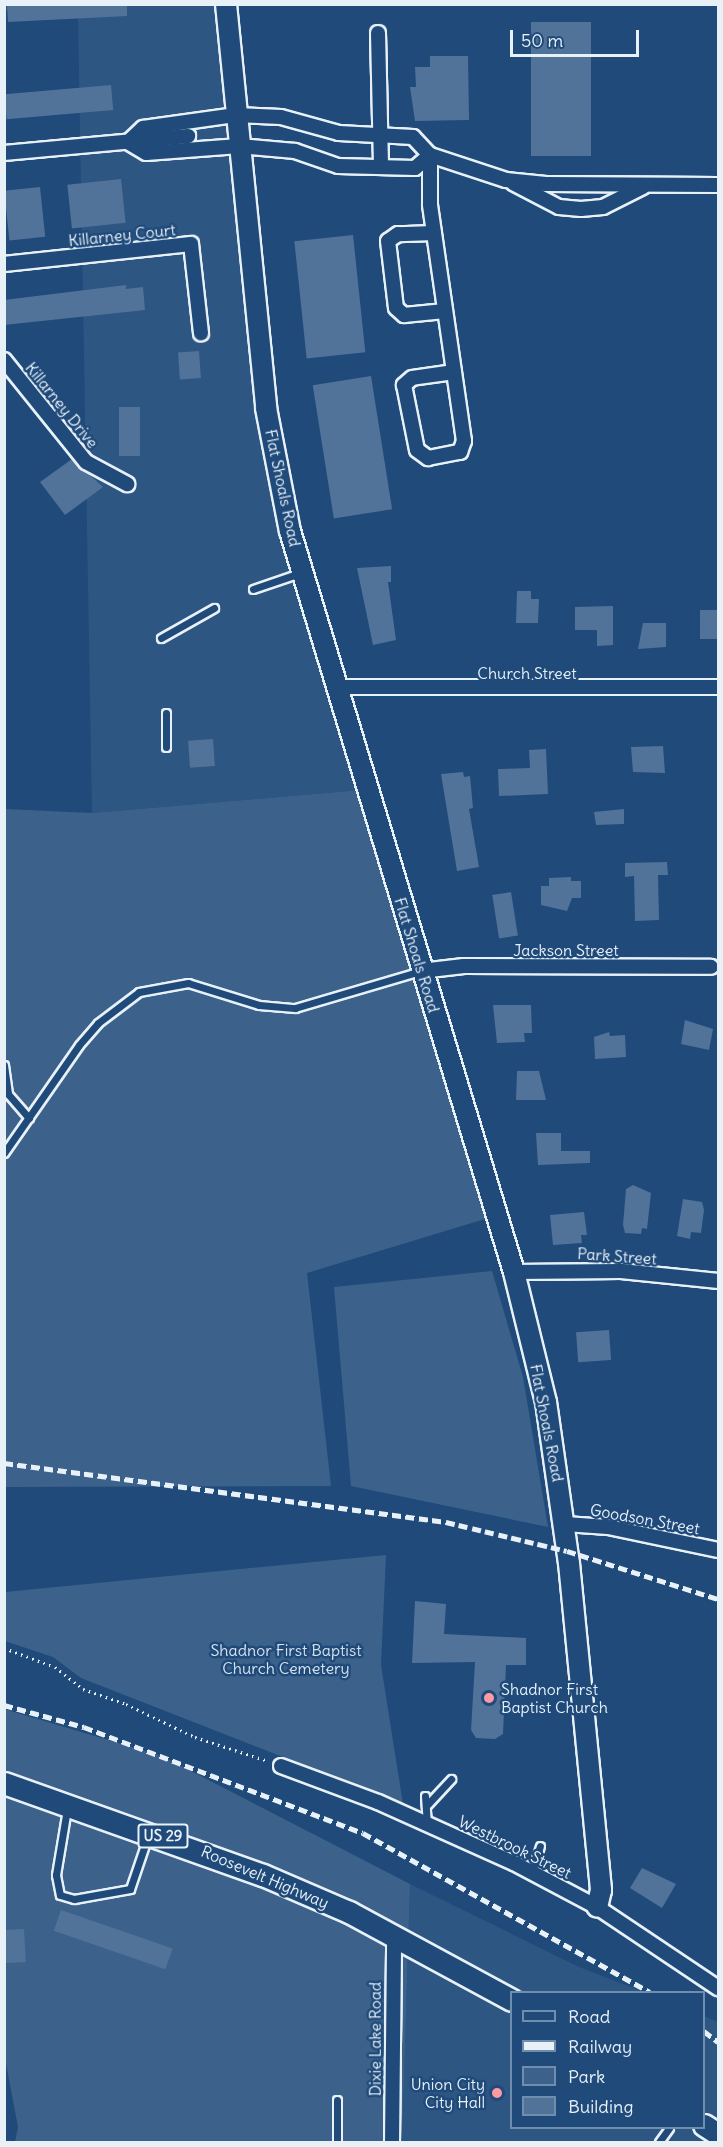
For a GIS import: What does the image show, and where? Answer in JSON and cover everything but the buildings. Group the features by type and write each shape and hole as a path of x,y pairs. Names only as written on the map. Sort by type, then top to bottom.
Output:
{"main road":[{"name":"Roosevelt Highway","path":"4,1784 69,1803 150,1831 263,1875 394,1936 510,1999"},
{"path":"705,2126 718,2134"}],"street":[{"name":"Flat Shoals Road","path":"226,4 239,146 273,451 302,572 514,1272 546,1402 565,1524 601,1890 597,1907"},
{"path":"378,33 381,167"},
{"path":"4,153 128,142 146,153 236,115 281,117 339,134 413,137 430,155 506,180 559,207 580,209 603,207 647,185"},
{"path":"128,142 143,128 239,146 295,151 338,166 415,168 430,155"},
{"path":"430,155 434,233 464,441 460,452 428,458 417,450 404,385 412,378 454,372"},
{"path":"506,180 718,185"},
{"path":"434,233 398,234 388,241 396,308 404,315 445,311"},
{"name":"Killarney Court","path":"4,264 191,244 201,333"},
{"name":"Killarney Drive","path":"4,360 86,462 128,484"},
{"name":"Church Street","path":"336,687 718,687"},
{"name":"Jackson Street","path":"421,971 464,966 715,967"},
{"name":"Park Street","path":"514,1272 621,1271 718,1281"},
{"name":"Goodson Street","path":"565,1524 608,1527 718,1550"},
{"name":"Westbrook Street","path":"281,1766 428,1824 532,1872 597,1907 718,1988"},
{"name":"Dixie Lake Road","path":"392,2142 394,1936"}],"lane":[{"path":"253,589 302,572"},
{"path":"161,638 214,608"},
{"path":"166,713 166,747"},
{"path":"4,1153 98,1023 139,992 188,983 259,1005 295,1008 421,971"},
{"path":"4,1065 9,1094 29,1118"},
{"path":"426,1806 451,1779"},
{"path":"425,1796 428,1824"},
{"path":"69,1803 56,1875 60,1895 74,1899 130,1889 150,1831"},
{"path":"532,1872 540,1846"},
{"path":"337,2100 337,2142"},
{"path":"659,2142 668,2129"}],"path":[{"path":"4,1648 55,1667 83,1689 126,1704 195,1737 281,1766"}],"shaded area":[{"path":"4,5 223,5 270,464 361,790 92,813 78,16 5,10"},
{"path":"410,1884 579,1967 641,1991 510,1991 510,2129 705,2129 705,2016 718,2022 718,2142 402,2142"}],"green space":[{"path":"361,790 498,1215 307,1273 331,1486 5,1487 5,809 92,813"},
{"path":"492,1271 523,1377 548,1527 351,1486 334,1287"},
{"name":"Shadnor First Baptist Church Cemetery","path":"386,1555 381,1665 403,1804 81,1678 53,1657 5,1641 5,1592"},
{"path":"4,1709 162,1756 410,1884 402,2142 15,2142 18,2127 4,2053"}],"railway":[{"path":"4,1463 446,1522 567,1551 718,1599"},
{"path":"4,1705 84,1727 363,1833 648,1991"},
{"path":"705,2032 718,2042"}],"place":[{"name":"Shadnor First Baptist Church","path":"489,1698"},
{"name":"Union City City Hall","path":"497,2093"}]}
